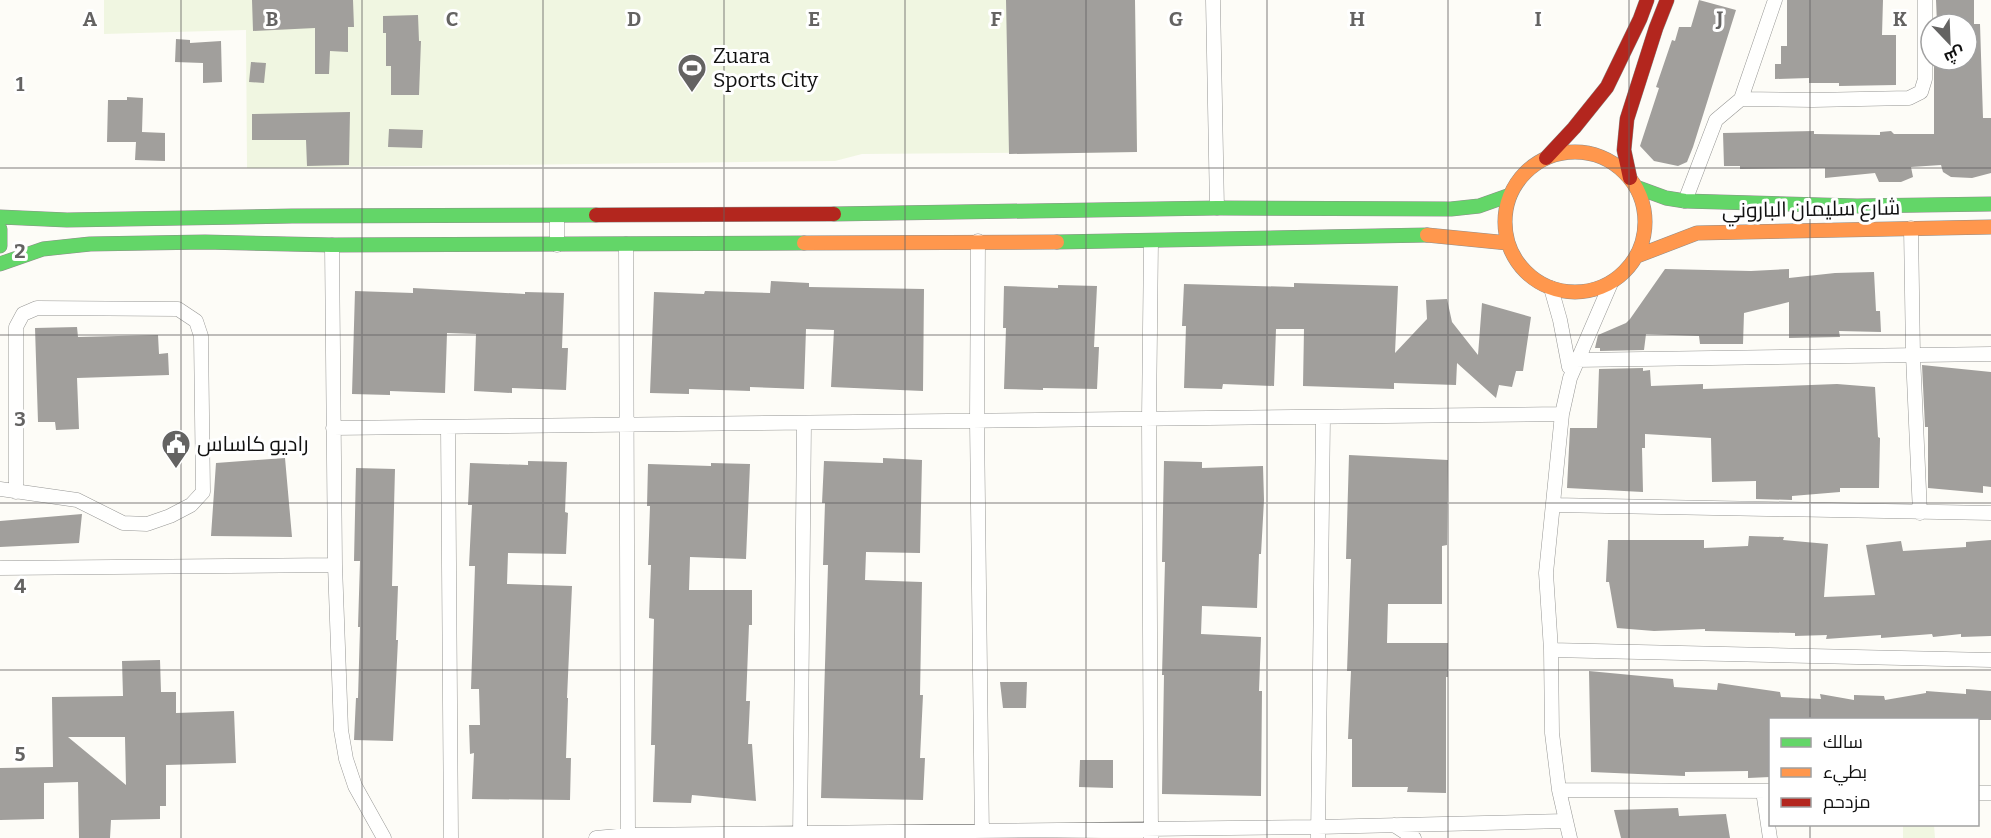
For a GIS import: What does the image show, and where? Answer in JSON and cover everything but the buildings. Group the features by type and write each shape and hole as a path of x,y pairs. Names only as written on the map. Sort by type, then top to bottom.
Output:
{"street":[{"path":"1213,0 1217,208"},
{"path":"1647,0 1607,87 1574,128 1545,158 1525,173 1510,195 1505,218 1512,255 1529,275 1551,288 1571,292 1592,290 1611,283 1626,271 1637,256 1644,239 1646,221 1643,204 1633,183 1624,150 1627,119 1667,0"},
{"path":"1685,201 1716,120 1741,99 1775,0"},
{"path":"1741,99 1909,98 1921,92 1925,79 1925,0"},
{"path":"1545,158 1560,153 1591,154 1613,163 1633,183"},
{"name":"شارع سليمان الباروني","path":"1633,183 1666,198 1685,201 1857,206 1991,204"},
{"path":"0,217 67,220 292,216 946,213 1217,208 1451,209 1479,206 1510,195"},
{"path":"557,216 557,245"},
{"name":"شارع سليمان الباروني","path":"1637,256 1697,233 1991,227"},
{"path":"1911,228 1913,355 1920,513"},
{"path":"0,229 0,246"},
{"path":"0,264 43,249 90,243 557,245 1151,241 1434,235 1508,243"},
{"path":"978,241 977,421 982,834"},
{"path":"1151,241 1149,419 1151,833"},
{"path":"627,244 628,836"},
{"path":"332,245 335,565 341,730 344,750 355,786 384,838"},
{"path":"1570,838 1559,790 1552,733 1551,650 1546,573 1562,414 1572,359 1611,283"},
{"path":"1551,288 1572,359"},
{"path":"0,489 16,492 77,500 123,523 147,524 191,505 203,492 201,336 196,321 178,309 37,308 23,314 15,327 16,492"},
{"path":"1572,359 1991,354"},
{"path":"333,428 1562,414"},
{"path":"1318,832 1323,417"},
{"path":"800,835 804,423"},
{"path":"448,427 451,838"},
{"path":"1552,505 1991,513"},
{"path":"0,568 335,565"},
{"path":"1551,650 1991,660"},
{"path":"1559,790 1767,791 1769,822"},
{"path":"596,838 1318,832 1394,825 1565,821"},
{"path":"1394,825 1414,838"}],"green space":[{"name":"Zuara Sports City","path":"104,0 1135,0 1137,152 862,154 835,161 247,168 246,30 104,34"},
{"path":"1903,826 1934,826 1935,838 1903,838"}],"traffic: fast":[{"path":"1636,187 1666,198 1685,201 1857,206 1991,204"},
{"path":"834,214 1217,208 1451,209 1479,206 1510,195"},
{"path":"0,217 67,220 292,216 596,215"},
{"path":"0,229 0,246"},
{"path":"1057,242 1427,235"},
{"path":"0,264 43,249 90,244 205,242 332,245 804,243"}],"traffic: slow":[{"path":"1575,152 1602,157 1625,172 1640,195 1645,222 1640,249 1625,272 1602,287 1575,292 1548,287 1525,272 1510,249 1505,222 1510,195 1525,172 1548,157 1575,152"},
{"path":"1637,256 1697,233 1991,227"},
{"path":"1427,235 1508,243"},
{"path":"804,243 1057,242"}],"traffic: jam":[{"path":"1546,158 1607,87 1647,0"},
{"path":"1630,178 1624,150 1627,119 1667,0"},
{"path":"596,215 834,214"}],"place":[{"name":"Zuara Sports City","path":"692,94"},
{"name":"راديو كاساس","path":"176,470"}]}
